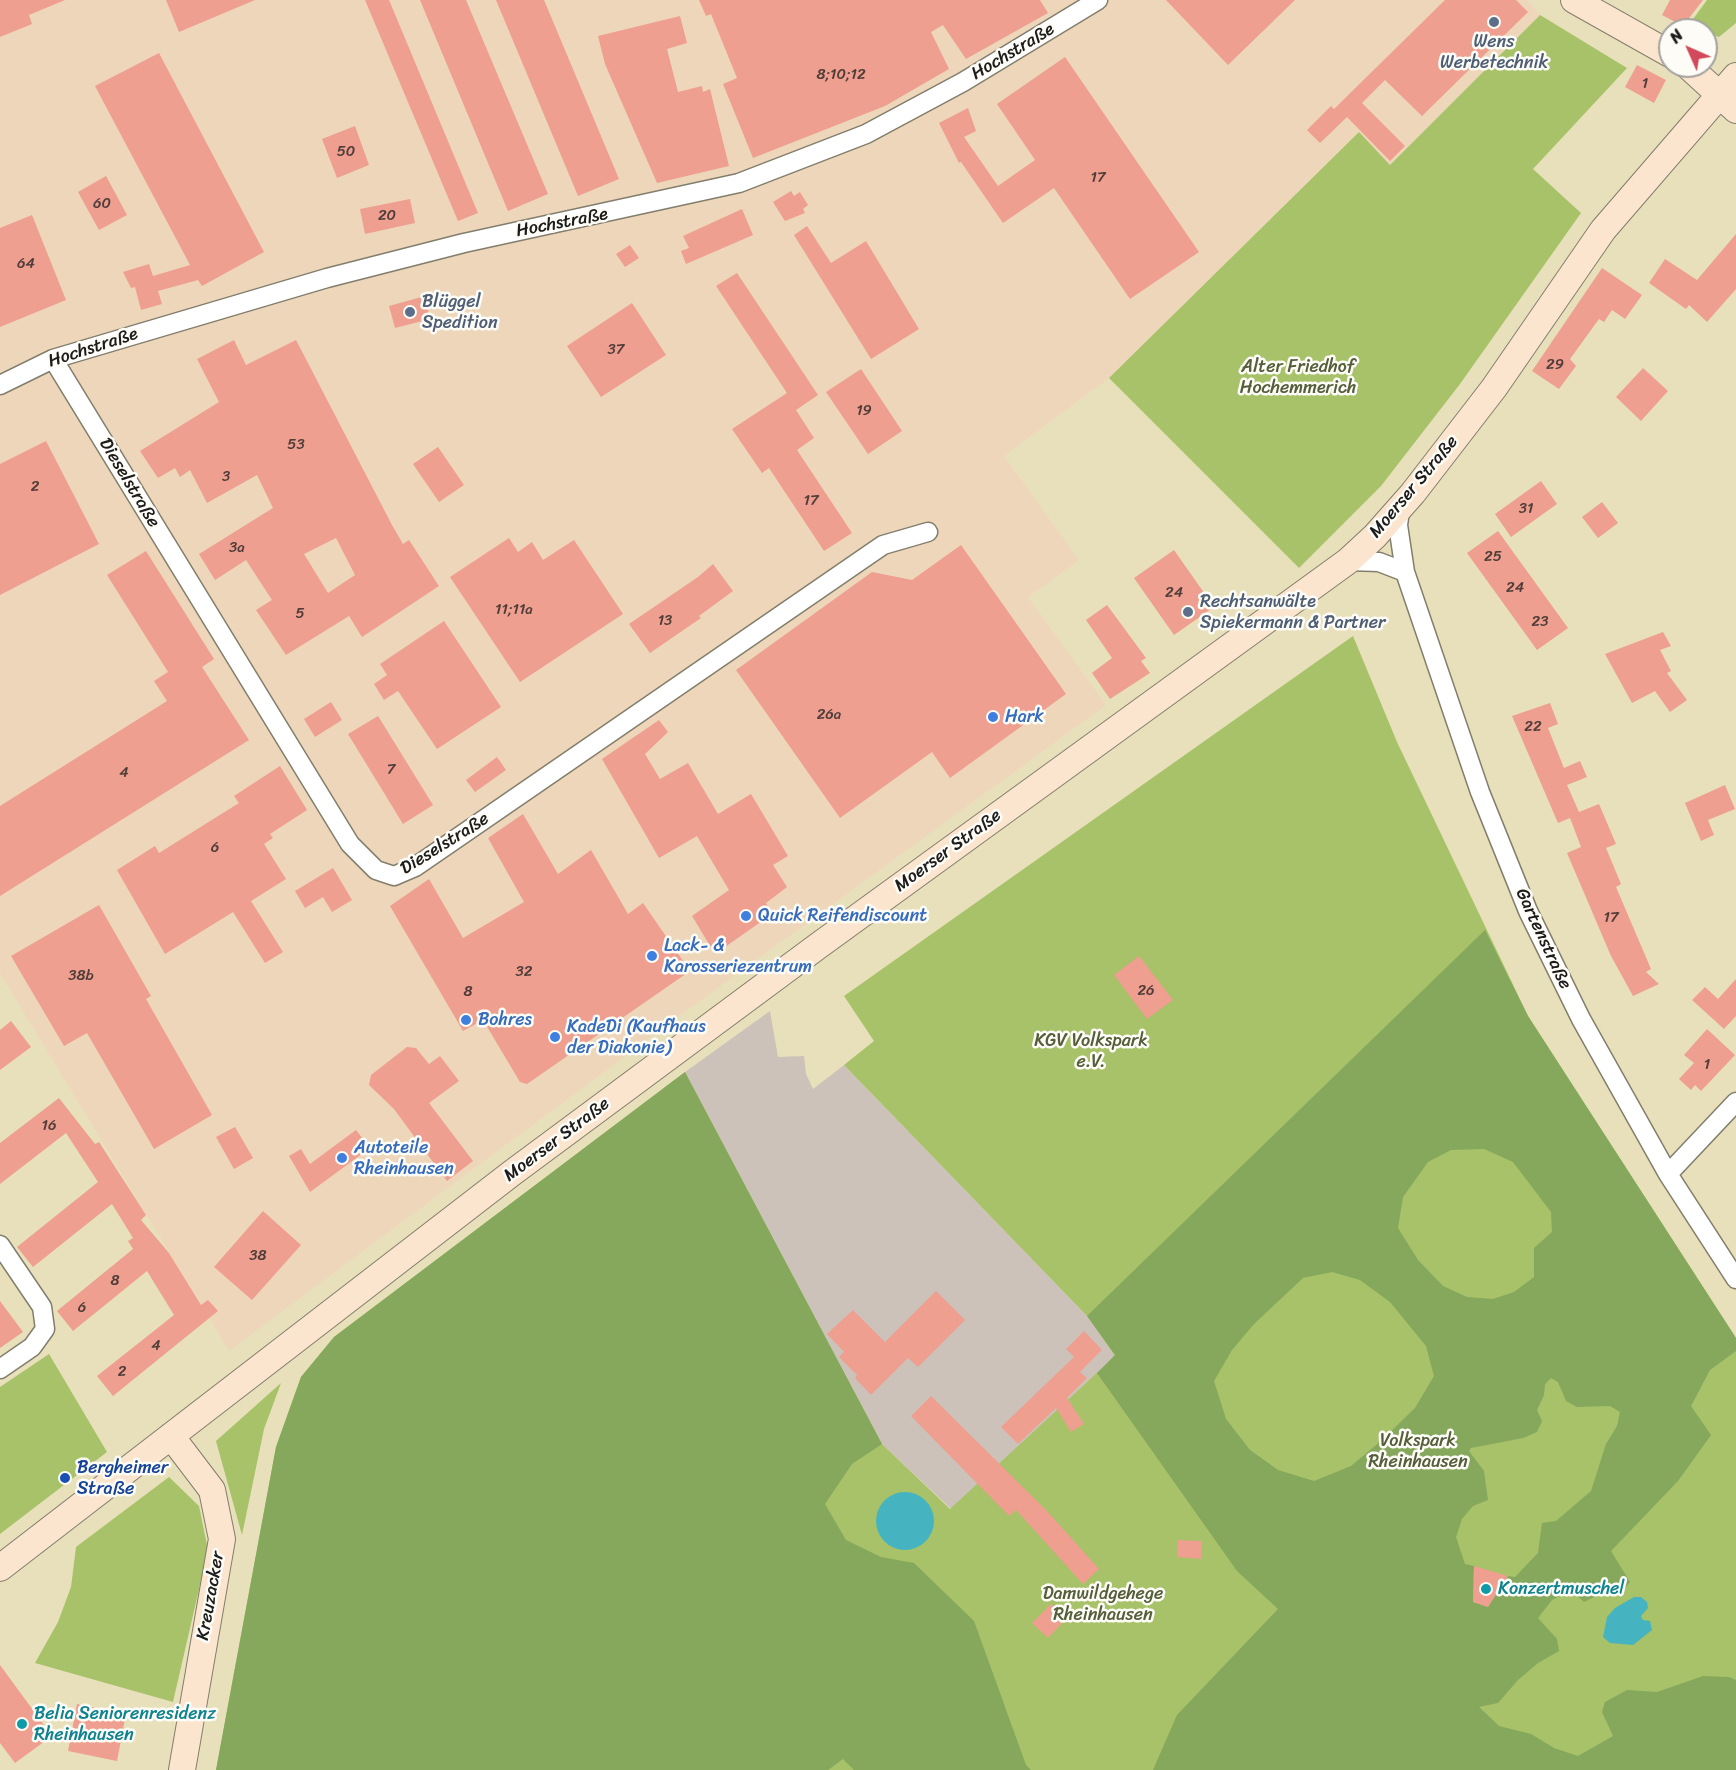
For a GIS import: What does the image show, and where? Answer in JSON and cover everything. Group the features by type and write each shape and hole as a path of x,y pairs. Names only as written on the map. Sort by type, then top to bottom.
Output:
{"main road":[{"path":"1574,0 1658,47"},
{"path":"1706,78 1731,94"},
{"name":"Moerser Straße","path":"0,1568 512,1173 818,946 1348,561 1400,510 1494,388 1603,230 1731,94"},
{"name":"Kreuzacker","path":"171,1436 212,1490 222,1539 182,1770"}],"street":[{"name":"Hochstraße","path":"0,385 53,358 327,278 464,243 739,183 866,134 963,82 1098,0"},
{"name":"Dieselstraße","path":"53,358 350,844 376,870 394,876 415,867 883,545 928,532"},
{"name":"Gartenstraße","path":"1400,510 1398,532 1405,572 1480,792 1528,911 1581,1019 1668,1174 1736,1279"},
{"path":"1348,561 1379,562 1405,572"},
{"path":"1668,1174 1736,1102"},
{"path":"0,1245 42,1307 45,1329 32,1347 0,1369"}],"shaded area":[{"path":"0,0 1527,0 1540,15 1390,165 1358,132 1109,378 1004,456 1079,560 1028,597 1106,705 660,1030 229,1351 0,973"},
{"path":"770,1011 778,1057 804,1056 806,1074 813,1089 844,1065 1087,1316 1115,1356 951,1509 882,1444 685,1072"}],"green space":[{"path":"1707,0 1736,0 1736,23 1719,37 1718,18 1694,18"},
{"name":"Alter Friedhof Hochemmerich","path":"1540,15 1627,68 1533,169 1581,213 1460,384 1381,486 1299,568 1109,378 1359,132 1390,165"},
{"name":"Volkspark Rheinhausen","path":"1353,636 1397,742 1528,1016 1736,1338 1736,1770 216,1770 276,1447 301,1377 334,1337 685,1072 882,1444 950,1509 1115,1356 1087,1316 844,1065 874,1041 844,996"},
{"path":"1485,930 1528,1016 1736,1338 1736,1351 1710,1370 1691,1406 1711,1435 1678,1481 1611,1551 1630,1582 1623,1591 1603,1593 1584,1602 1571,1590 1552,1600 1538,1618 1557,1639 1559,1651 1538,1663 1518,1680 1498,1703 1479,1707 1499,1726 1531,1734 1554,1748 1578,1756 1613,1736 1602,1712 1605,1702 1627,1690 1657,1692 1703,1676 1729,1677 1736,1680 1736,1770 1153,1770 1177,1715 1278,1609 1237,1571 1097,1373 1115,1355 1087,1316","holes":["1484,1149 1513,1162 1551,1212 1552,1232 1534,1248 1534,1277 1514,1292 1493,1299 1467,1297 1443,1286 1418,1260 1398,1228 1403,1197 1428,1162 1451,1150","1332,1272 1360,1280 1390,1302 1426,1346 1434,1376 1415,1408 1382,1440 1351,1466 1314,1481 1278,1470 1250,1450 1226,1419 1214,1381 1232,1350 1254,1324 1303,1278","1551,1378 1558,1382 1566,1401 1577,1407 1610,1406 1620,1412 1617,1426 1606,1444 1591,1491 1556,1521 1542,1523 1538,1553 1515,1577 1508,1576 1488,1607 1473,1602 1474,1566 1465,1564 1456,1537 1462,1519 1473,1506 1488,1500 1484,1471 1469,1451 1471,1448 1523,1438 1537,1432 1542,1421 1537,1410 1544,1395 1545,1384"]},
{"path":"685,1072 882,1444 852,1464 825,1504 846,1540 881,1557 914,1563 974,1621 1026,1765 1031,1770 854,1770 843,1759 828,1770 216,1770 276,1447 301,1377 334,1337"},
{"path":"49,1354 107,1452 0,1534 0,1387"},
{"path":"281,1383 264,1429 242,1535 216,1441"},
{"path":"169,1477 199,1506 208,1550 173,1702 35,1663 58,1622 71,1587 76,1547"}],"water":[{"path":"905,1492 921,1497 929,1505 934,1521 929,1537 921,1545 905,1550 889,1545 881,1537 876,1521 881,1505 889,1497"},
{"path":"1634,1597 1641,1597 1647,1602 1648,1608 1641,1616 1643,1620 1650,1621 1652,1630 1633,1645 1610,1643 1603,1637 1607,1617 1615,1608"}],"building":[{"path":"0,0 65,0 29,15 32,24 0,37"},
{"path":"166,0 255,0 179,32"},
{"path":"365,0 389,0 478,213 458,221"},
{"path":"420,0 466,0 548,194 508,211"},
{"path":"496,0 544,0 619,179 578,196"},
{"path":"699,0 1040,0 1048,13 966,59 943,25 931,32 949,69 885,106 753,158 723,84 737,78 711,14 706,16"},
{"path":"1166,0 1295,0 1228,65"},
{"path":"1445,0 1516,0 1528,12 1422,116 1385,80 1362,103 1405,146 1390,161 1347,117 1320,143 1307,130 1331,106 1334,109"},
{"path":"1670,0 1703,0 1689,18 1668,18 1662,15"},
{"path":"680,16 687,43 667,49 678,92 702,86 703,92 710,89 729,166 657,183 605,64 598,36"},
{"path":"159,53 264,252 202,286 198,280 158,291 162,304 141,310 135,287 131,288 123,272 149,264 153,276 190,265 95,86"},
{"path":"1065,57 1199,252 1130,299 1054,188 1003,223 961,162 959,163 939,123 968,108 976,131 964,137 998,186 1035,160 997,104"},
{"path":"1637,65 1658,76 1658,78 1666,80 1654,103 1625,87"},
{"path":"355,126 369,165 337,178 322,139"},
{"path":"106,176 127,215 99,230 78,192"},
{"path":"791,191 794,196 800,192 808,205 803,209 805,213 785,221 773,202"},
{"path":"410,199 415,223 365,234 360,209"},
{"path":"742,209 753,235 686,264 681,251 689,248 683,236"},
{"path":"32,215 66,300 0,327 0,228"},
{"path":"807,226 831,263 866,241 919,329 871,359 794,235"},
{"path":"1736,234 1736,289 1707,322 1689,305 1686,309 1649,283 1665,259 1697,280"},
{"path":"630,245 639,258 625,267 616,254"},
{"path":"1602,268 1642,295 1625,319 1612,310 1604,322 1599,319 1570,359 1576,366 1559,389 1532,371"},
{"path":"737,273 818,395 796,410 814,438 797,450 852,533 824,551 769,468 762,473 732,429 787,393 716,286"},
{"name":"Blüggel Spedition","path":"425,296 430,319 395,328 389,306"},
{"path":"632,303 666,355 601,397 567,346"},
{"path":"234,340 246,365 296,340 403,544 409,540 439,586 362,637 349,616 286,655 256,610 272,600 246,560 215,580 199,554 273,508 257,475 207,503 190,470 180,477 175,468 158,478 140,451 219,402 197,359","holes":["336,538 355,575 328,593 304,554"]},
{"path":"1643,368 1668,391 1641,421 1616,397"},
{"path":"861,369 902,431 868,454 826,392"},
{"path":"46,441 99,544 0,595 0,464"},
{"path":"438,447 464,485 439,502 413,464"},
{"path":"1541,481 1557,504 1511,537 1495,514"},
{"path":"1602,502 1618,523 1598,538 1582,517"},
{"path":"1498,531 1568,628 1537,650 1467,553"},
{"path":"509,538 518,552 532,542 543,560 574,540 623,614 520,682 450,577"},
{"path":"961,545 1066,694 950,778 932,752 840,818 736,670 872,572 912,580"},
{"path":"1174,550 1214,607 1174,635 1134,578"},
{"path":"146,551 214,659 202,667 249,740 0,896 0,806 167,701 154,681 168,672 107,575"},
{"path":"713,564 733,591 699,616 701,618 650,653 629,624 698,577"},
{"path":"1107,605 1146,658 1141,661 1150,673 1110,699 1092,673 1112,658 1086,620"},
{"path":"444,621 501,707 437,749 398,691 384,700 374,684 387,675 380,664"},
{"path":"1663,632 1671,646 1660,650 1671,671 1667,673 1687,700 1670,712 1655,691 1632,703 1605,654"},
{"path":"331,702 342,720 315,737 304,719"},
{"path":"1550,703 1558,724 1548,728 1564,768 1580,761 1587,777 1567,785 1579,812 1599,804 1616,844 1606,848 1621,884 1616,887 1651,969 1646,972 1659,984 1633,996 1611,956 1567,853 1581,847 1570,818 1558,823 1512,716"},
{"path":"378,716 433,805 403,824 348,734"},
{"path":"659,720 668,732 645,754 660,779 688,763 718,814 751,794 788,856 773,865 787,887 766,903 772,914 715,954 692,916 729,890 697,836 659,858 602,759"},
{"path":"497,757 506,770 475,792 466,780"},
{"path":"280,766 307,810 270,834 273,838 264,844 286,879 251,901 283,952 265,963 233,912 165,954 117,870 155,846 159,853 239,803 234,796"},
{"path":"1725,785 1735,809 1708,820 1714,835 1701,841 1685,803"},
{"path":"523,814 558,874 591,850 628,914 643,903 690,971 527,1084 520,1082 483,1020 463,1031 390,906 429,879 463,938 524,902 488,838"},
{"path":"333,868 352,900 332,912 323,897 305,908 295,891"},
{"path":"99,905 151,996 146,999 212,1115 154,1149 87,1033 64,1046 11,956"},
{"path":"1139,956 1173,1000 1147,1019 1114,975"},
{"path":"1736,979 1736,1016 1724,1029 1692,1000 1705,987 1718,999"},
{"path":"11,1021 31,1047 0,1070 0,1030"},
{"path":"1707,1029 1735,1055 1701,1091 1695,1085 1691,1090 1679,1079 1694,1063 1684,1055"},
{"path":"407,1047 416,1048 429,1064 440,1056 459,1081 429,1103 473,1161 447,1181 394,1109 369,1085 371,1075"},
{"path":"59,1098 95,1144 99,1142 146,1215 141,1220 169,1253 201,1305 208,1300 218,1311 113,1396 97,1376 174,1315 147,1271 73,1331 57,1311 133,1249 128,1241 133,1238 112,1204 33,1267 17,1247 98,1182 66,1133 0,1184 0,1143"},
{"path":"235,1127 253,1158 234,1169 216,1137"},
{"path":"356,1130 370,1148 310,1192 289,1156 301,1149 310,1164"},
{"path":"263,1211 301,1245 252,1300 214,1267"},
{"path":"936,1291 965,1320 918,1367 908,1358 871,1395 855,1378 857,1375 839,1357 844,1352 827,1334 853,1310 885,1342"},
{"path":"0,1301 23,1332 0,1348"},
{"path":"1084,1331 1102,1350 1080,1372 1087,1378 1067,1398 1084,1424 1071,1432 1056,1408 1018,1444 1001,1427 1074,1357 1066,1349"},
{"path":"931,1396 1047,1511 1099,1569 1083,1584 1016,1510 1009,1516 911,1416"},
{"path":"1178,1540 1202,1541 1201,1559 1177,1557"},
{"name":"Konzertmuschel","path":"1474,1566 1508,1576 1488,1607 1473,1602"},
{"path":"1051,1604 1066,1619 1048,1638 1032,1623"},
{"name":"Belia Seniorenresidenz Rheinhausen","path":"0,1665 52,1736 15,1763 0,1743"},
{"path":"77,1704 126,1714 117,1761 68,1751"}],"place":[{"name":"Wens Werbetechnik","path":"1494,22"},
{"name":"Blüggel Spedition","path":"410,312"},
{"name":"Rechtsanwälte Spiekermann & Partner","path":"1188,612"},
{"name":"Hark","path":"993,717"},
{"name":"Quick Reifendiscount","path":"746,916"},
{"name":"Lack- & Karosseriezentrum","path":"652,956"},
{"name":"Bohres","path":"466,1020"},
{"name":"KadeDi (Kaufhaus der Diakonie)","path":"555,1037"},
{"name":"Autoteile Rheinhausen","path":"342,1158"},
{"name":"Bergheimer Straße","path":"65,1478"},
{"name":"Konzertmuschel","path":"1486,1589"},
{"name":"Belia Seniorenresidenz Rheinhausen","path":"22,1724"}],"park label":[{"name":"KGV Volkspark e.V.","path":"1091,1051"},
{"name":"Damwildgehege Rheinhausen","path":"1103,1604"}]}
